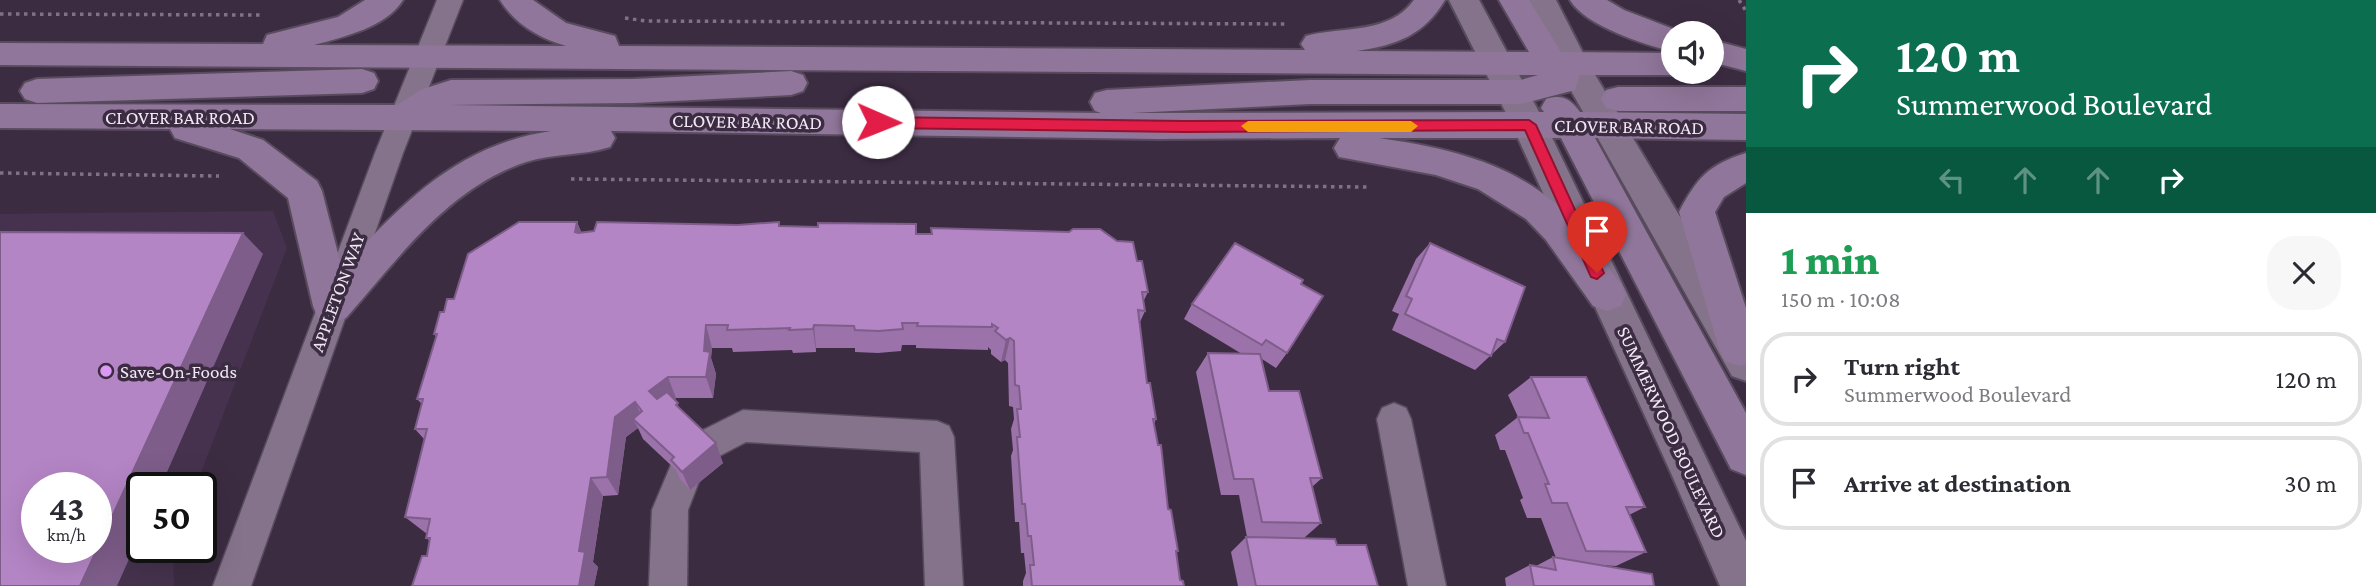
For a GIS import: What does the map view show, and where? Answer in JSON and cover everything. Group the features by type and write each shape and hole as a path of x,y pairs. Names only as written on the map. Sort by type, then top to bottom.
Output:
{"main road":[{"path":"235,55 348,25 388,0"},
{"path":"516,0 529,16 566,37 685,59"},
{"path":"1171,60 1352,40 1401,29 1430,0"},
{"path":"1514,0 1555,94 1746,455"},
{"path":"1585,0 1613,18 1661,36"},
{"name":"CLOVER BAR ROAD","path":"0,54 1171,60 1555,94 1746,127"},
{"path":"1724,55 1746,62"},
{"path":"0,92 356,82 396,74 429,57"},
{"path":"402,119 432,99 451,92 634,91 840,81 974,60"},
{"path":"1724,63 1746,62"},
{"name":"CLOVER BAR ROAD","path":"0,116 1158,126 1555,94 1661,67"},
{"path":"934,123 1107,102 1310,92 1746,99"},
{"path":"148,117 251,149 304,191 332,306"},
{"path":"332,306 439,192 465,174 518,151 686,120"},
{"path":"1158,126 1410,154 1442,161 1483,176 1531,204 1558,229 1607,295"},
{"path":"1742,356 1697,212 1712,187 1746,166"}],"street":[{"name":"APPLETON WAY","path":"232,586 332,306 450,0"},
{"path":"1464,0 1555,94 1742,356"},
{"path":"1541,0 1555,94"},
{"name":"SUMMERWOOD BOULEVARD","path":"1555,94 1607,295 1689,464 1743,586"},
{"path":"1394,419 1427,586"},
{"path":"668,586 670,510 693,452 743,426 937,437 944,586"}],"path":[{"path":"1738,0 1746,11"},
{"path":"0,14 271,15"},
{"path":"623,18 660,21 1296,24"},
{"path":"0,173 223,177"},
{"path":"562,178 1311,184 1379,188"}],"shaded area":[{"name":"Save-On-Foods","path":"273,211 287,248 201,472 126,472 126,563 173,563 174,586 0,586 0,214"}],"building":[{"path":"519,222 577,222 575,232 578,233 594,231 597,222 738,225 779,222 779,226 818,227 818,223 916,224 916,234 932,234 931,228 1069,232 1073,229 1100,229 1117,241 1133,242 1137,261 1142,261 1148,292 1142,292 1145,311 1138,310 1147,383 1150,383 1156,419 1153,419 1158,445 1161,445 1168,509 1171,510 1180,580 1184,586 1032,586 1030,565 1034,565 1025,504 1022,504 1017,437 1020,437 1017,409 1021,409 1019,386 1015,385 1014,341 1010,338 1006,340 995,331 998,328 992,324 992,327 917,326 918,323 902,323 903,329 878,331 855,330 854,326 814,325 813,329 727,330 728,325 706,325 704,351 710,352 706,377 668,377 649,391 657,399 667,392 678,403 676,405 716,443 682,472 671,460 674,457 633,419 642,411 635,402 615,417 607,477 591,478 579,551 585,552 579,586 412,586 422,556 427,556 430,538 426,538 430,519 405,517 427,429 415,429 423,399 417,399 437,334 434,334 440,312 444,312 447,299 454,299 468,254"},
{"name":"Save-On-Foods","path":"0,232 243,233 133,472 126,472 126,486 112,517 112,472 21,472 21,563 91,563 80,586 0,586"},
{"path":"1235,243 1303,280 1301,284 1323,296 1287,353 1266,340 1262,345 1192,304"},
{"path":"1430,243 1525,287 1505,342 1497,339 1491,356 1405,314 1412,299 1406,296"},
{"path":"1208,353 1260,354 1269,391 1299,391 1322,478 1310,478 1321,523 1262,522 1253,479 1234,479"},
{"path":"1531,377 1586,377 1645,507 1626,507 1646,552 1586,551 1567,503 1552,503 1545,484 1549,484 1528,433 1524,433 1518,417 1549,418"},
{"path":"1246,537 1335,539 1337,545 1366,545 1378,586 1256,586"},
{"path":"1553,557 1652,574 1654,586 1534,586 1530,565 1556,570"}],"slow traffic":[{"path":"1248,126 1411,126"}],"place":[{"name":"Save-On-Foods","path":"106,371"}],"route":[{"path":"878,122 1184,126 1529,125 1597,273"}]}
